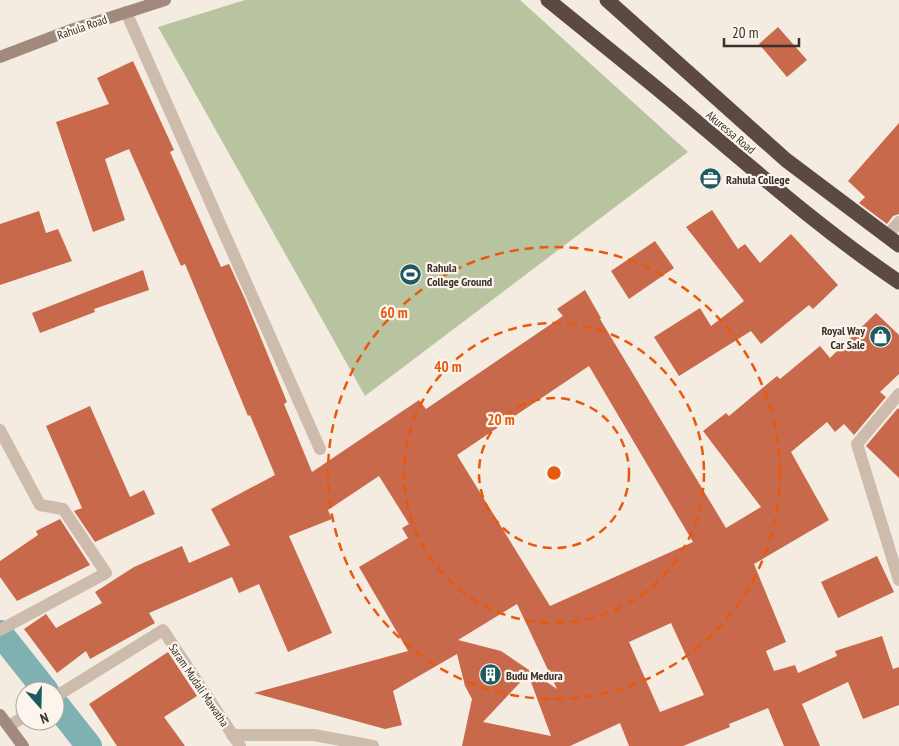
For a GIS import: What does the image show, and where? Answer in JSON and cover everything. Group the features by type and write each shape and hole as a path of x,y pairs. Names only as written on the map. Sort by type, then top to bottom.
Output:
{"highway":[{"name":"Akuressa Road","path":"548,0 648,81 768,183 857,254 899,282"},
{"name":"Akuressa Road","path":"607,0 786,160 893,241"}],"main road":[{"name":"Rahula Road","path":"0,57 68,31 165,0"},
{"path":"0,714 24,746"}],"street":[{"path":"126,12 320,449"},
{"path":"893,241 899,222"},
{"path":"899,394 857,444 899,580"},
{"path":"0,430 40,505 63,510 106,573 0,630"},
{"name":"Saram Mudali Mawatha","path":"65,691 163,630 240,746"},
{"path":"9,726 15,722"},
{"path":"232,735 314,735 373,746"}],"green space":[{"name":"Rahula College Ground","path":"245,0 520,0 688,152 365,396 158,27"}],"building":[{"path":"778,27 807,60 787,77 759,44"},
{"path":"133,61 174,150 170,152 221,267 229,264 245,299 287,402 284,404 312,472 419,400 426,409 563,316 557,309 585,290 600,319 726,528 761,507 703,431 726,413 729,416 777,376 780,379 820,346 830,358 876,313 899,335 899,374 880,392 886,397 854,435 844,424 835,432 827,422 791,452 829,520 754,564 786,642 766,651 774,671 795,665 798,673 837,656 835,651 882,636 893,669 899,667 899,705 863,719 848,682 802,704 820,746 784,746 768,708 729,724 730,727 683,746 629,746 620,723 570,746 462,746 472,699 465,686 457,654 393,691 402,725 385,729 254,693 408,651 359,567 408,538 402,528 409,524 379,476 328,510 332,519 289,536 332,633 288,652 259,584 239,593 232,577 149,613 155,623 90,659 86,651 57,673 24,629 46,614 56,628 102,603 95,592 134,567 182,546 189,563 230,545 211,509 275,475 250,415 248,416 185,264 181,266 129,149 105,159 125,220 93,232 56,122 109,104 97,78","holes":["589,366 693,542 550,606 457,455","517,604 557,689 501,651 458,640","671,623 704,695 660,712 629,642","528,674 551,736 483,722"]},
{"path":"899,123 899,214 893,216 887,224 859,203 865,197 848,181"},
{"path":"712,210 738,249 745,244 760,263 791,234 838,285 813,309 809,305 761,344 751,331 679,376 654,337 700,308 711,326 744,301 686,227"},
{"path":"39,211 46,233 58,229 72,261 0,285 0,224"},
{"path":"655,241 674,268 629,299 611,271"},
{"path":"143,270 149,290 94,309 95,312 40,333 32,313"},
{"path":"90,406 130,497 144,490 155,514 95,542 74,511 82,508 46,426"},
{"path":"898,408 899,410 899,478 866,446"},
{"path":"60,519 90,565 17,601 0,577 0,561 38,535 36,531"},
{"path":"877,556 894,592 838,618 821,582"},
{"path":"168,652 197,696 164,717 185,746 117,746 89,704"}],"waterway":[{"path":"0,633 38,681"},
{"path":"65,716 89,746"}],"place":[{"name":"Rahula College","path":"710,179"},
{"name":"Rahula College Ground","path":"411,274"},
{"name":"Royal Way Car Sale","path":"881,337"},
{"name":"Budu Medura","path":"490,675"}]}
